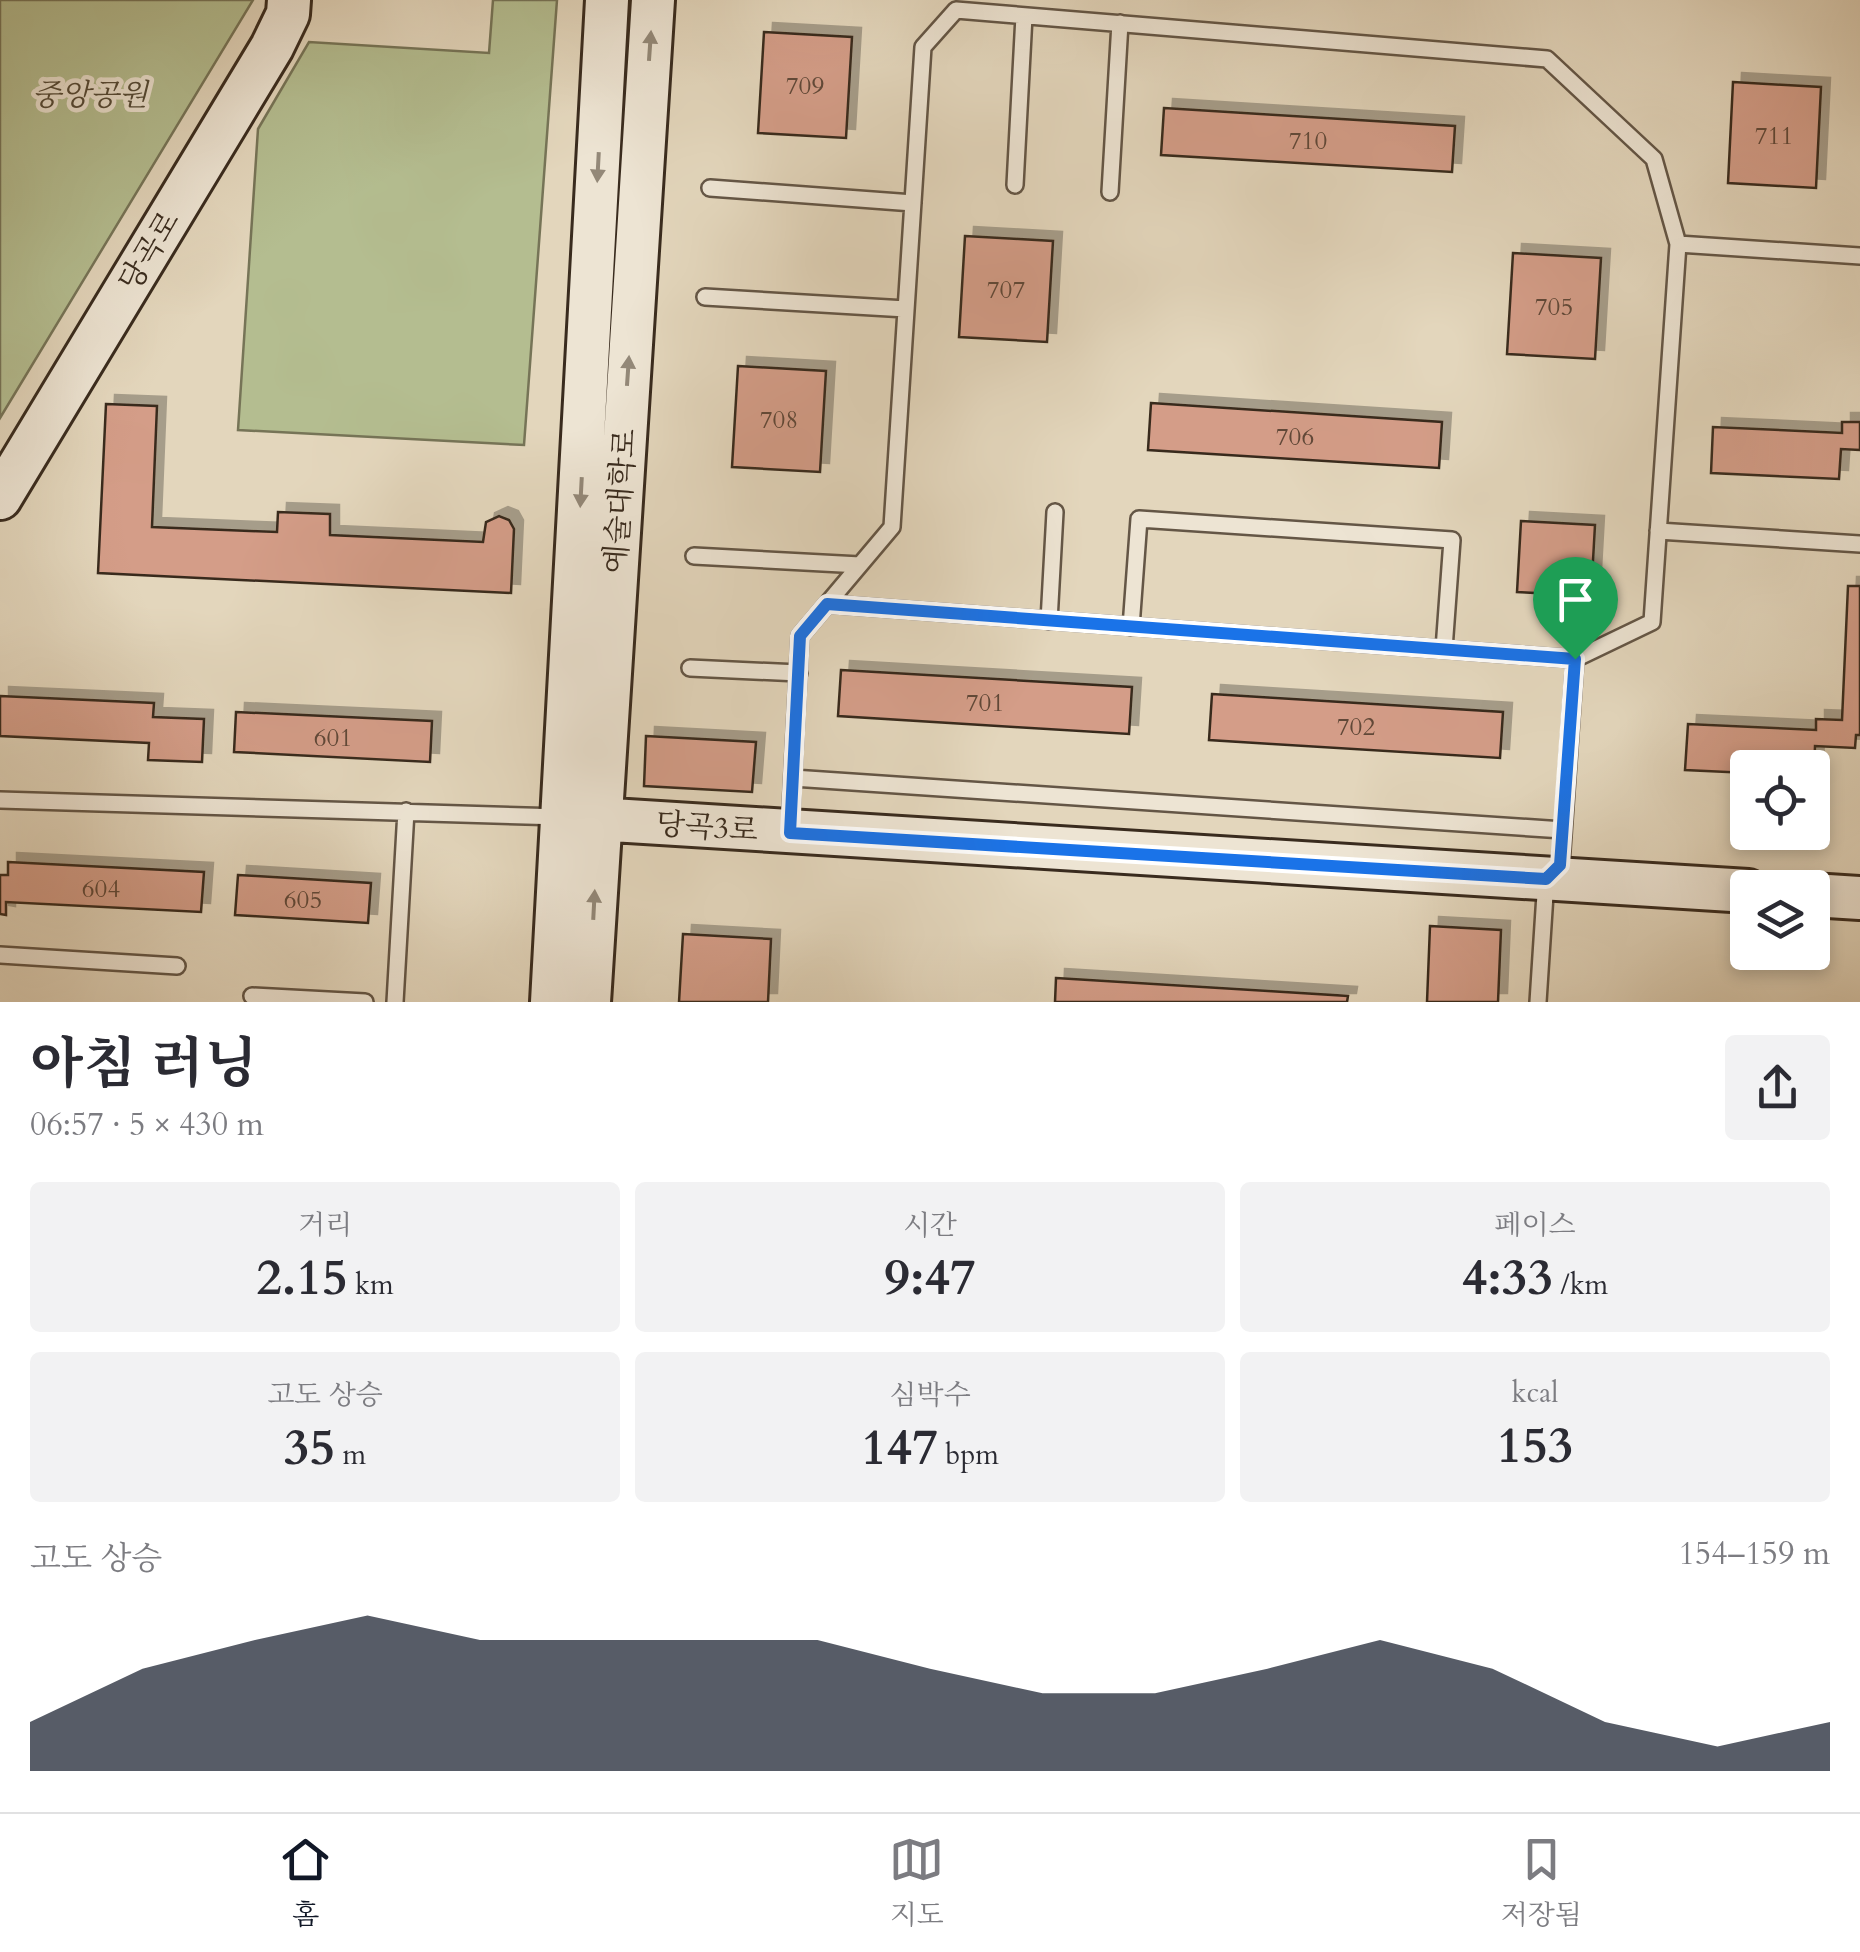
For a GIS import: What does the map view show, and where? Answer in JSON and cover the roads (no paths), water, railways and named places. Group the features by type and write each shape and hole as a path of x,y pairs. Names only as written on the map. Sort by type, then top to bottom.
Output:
{"street":[{"name":"당곡로","path":"0,498 272,47 288,14 290,0"},
{"name":"예술대학로","path":"589,1002 581,818 607,0"},
{"name":"예술대학로","path":"552,1002 581,818 654,0"},
{"name":"당곡3로","path":"581,818 1730,890"},
{"path":"1830,896 1860,898"}],"lane":[{"path":"790,833 800,636 892,526 923,47 956,10 1547,59 1654,159 1678,244 1652,622 1575,659 827,604"},
{"path":"1015,184 1024,16"},
{"path":"1110,192 1120,24"},
{"path":"710,188 913,203"},
{"path":"1678,244 1860,256"},
{"path":"705,297 906,309"},
{"path":"1048,620 1055,512"},
{"path":"1131,627 1138,518 1452,540 1444,650"},
{"path":"1658,531 1860,544"},
{"path":"694,556 860,564"},
{"path":"1538,1002 1546,879 1560,865 1575,659"},
{"path":"690,668 799,673"},
{"path":"793,778 1563,830"},
{"path":"0,800 581,818"},
{"path":"395,1002 406,810"},
{"path":"0,955 177,966"},
{"path":"252,996 365,1002"}],"park label":[{"name":"중앙공원","path":"90,95"}]}
